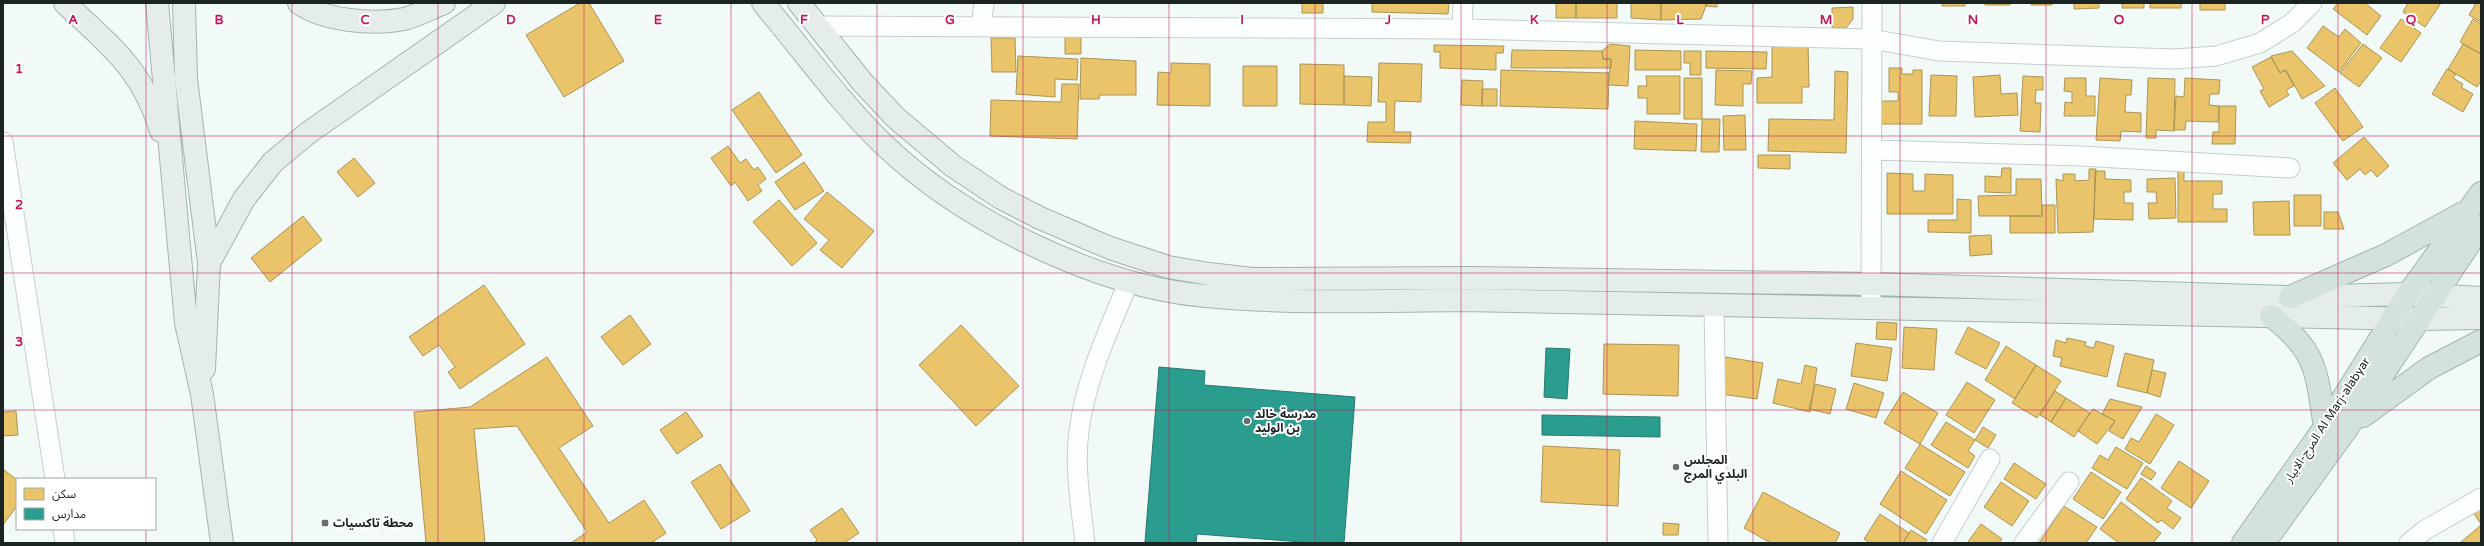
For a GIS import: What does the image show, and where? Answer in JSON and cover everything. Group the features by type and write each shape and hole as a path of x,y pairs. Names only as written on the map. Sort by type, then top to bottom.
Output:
{"highway":[{"name":"المرج-الابيار Al Marj-alabyar","path":"2243,543 2325,427 2408,294 2477,210"},
{"name":"المرج-الابيار Al Marj-alabyar","path":"2264,543 2348,427 2420,320 2434,296 2477,210"},
{"path":"2290,297 2386,255 2477,210"},
{"path":"2271,316 2288,329 2310,355 2316,369 2325,427"},
{"path":"2348,427 2406,382 2451,355 2481,341"}],"main road":[{"path":"65,3 128,63 144,87 155,112 175,178"},
{"path":"157,3 159,41 175,178 186,323 202,394 222,543"},
{"path":"184,3 186,79 209,263 202,394"},
{"path":"300,3 308,9 354,22 404,19 444,3"},
{"path":"209,263 244,199 273,162 308,133 494,3"},
{"path":"763,3 881,142 921,176 1000,229 1044,249 1129,281 1204,296 1342,301 1464,300 2393,318 2420,320 2481,318"},
{"path":"799,3 816,26 863,82 896,118 953,166 1001,198 1040,218 1110,248 1168,266 1252,279 1469,278 1872,284 2290,297 2408,294 2481,298"}],"street":[{"path":"981,27 984,3"},
{"path":"1462,29 1464,3"},
{"path":"1872,3 1872,308"},
{"path":"816,26 1462,29 1871,39 1939,51 2175,59 2216,56 2260,43 2292,23 2312,3"},
{"path":"3,142 55,478"},
{"path":"1873,150 2081,156 2290,168"},
{"path":"1085,543 1079,488 1078,432 1085,393 1094,364 1129,281"},
{"path":"1714,305 1718,543"},
{"path":"1942,543 1990,459"},
{"path":"2024,543 2069,482"},
{"path":"2409,543 2425,530 2481,498"},
{"path":"63,530 65,543"}],"building: سكن":[{"path":"580,3 589,3 624,61 564,97 526,35"},
{"path":"1302,3 1323,3 1323,13 1302,13"},
{"path":"1372,3 1449,3 1448,14 1372,12"},
{"path":"1556,3 1576,3 1576,18 1556,18"},
{"path":"1576,3 1617,3 1617,18 1576,18"},
{"path":"1631,3 1661,3 1661,20 1631,18"},
{"path":"1661,3 1706,3 1706,6 1701,19 1661,20"},
{"path":"1706,3 1717,3 1717,7 1706,6"},
{"path":"1942,3 1965,3 1965,6 1942,6"},
{"path":"1985,3 2010,3 2010,5 1985,5"},
{"path":"2031,3 2052,3 2052,5 2031,5"},
{"path":"2074,3 2099,3 2099,8 2074,9"},
{"path":"2122,3 2144,3 2144,8 2122,8"},
{"path":"2150,3 2181,3 2181,8 2150,8"},
{"path":"2200,3 2225,3 2225,10 2200,10"},
{"path":"2338,3 2365,3 2381,16 2367,35 2333,9"},
{"path":"2408,3 2441,3 2425,27 2403,12"},
{"path":"2476,3 2481,3 2481,22 2469,15"},
{"path":"1853,7 1853,19 1846,28 1832,28 1832,8"},
{"path":"2401,19 2421,33 2401,62 2380,48"},
{"path":"2473,19 2481,24 2481,54 2460,42"},
{"path":"2323,26 2339,37 2345,29 2361,43 2339,72 2307,48"},
{"path":"1065,33 1081,34 1081,54 1065,54"},
{"path":"991,38 1015,38 1016,72 992,72"},
{"path":"1610,44 1630,46 1628,86 1608,85 1611,59 1603,59 1602,51"},
{"path":"1772,44 1808,44 1809,87 1802,87 1802,103 1757,103 1757,78 1772,77"},
{"path":"2363,44 2382,58 2359,87 2340,73"},
{"path":"2463,44 2481,54 2481,81 2477,87 2448,69"},
{"path":"1434,45 1504,46 1503,53 1496,53 1496,70 1440,68 1440,52 1434,52"},
{"path":"1512,50 1602,51 1603,59 1611,59 1611,68 1511,68"},
{"path":"1635,50 1681,51 1681,70 1635,70"},
{"path":"1684,51 1701,51 1701,75 1690,75 1690,63 1684,63"},
{"path":"1706,51 1767,52 1766,69 1706,68"},
{"path":"2292,51 2325,86 2302,99 2286,70 2280,73 2271,56"},
{"path":"1018,56 1078,59 1077,80 1055,79 1055,97 1016,94"},
{"path":"2271,57 2280,73 2285,70 2294,86 2286,90 2289,95 2269,107 2260,91 2264,89 2252,67"},
{"path":"1081,58 1136,61 1136,95 1100,95 1099,99 1080,99"},
{"path":"1171,63 1210,64 1210,106 1157,105 1158,72 1171,73"},
{"path":"1379,63 1422,64 1421,102 1395,101 1394,132 1411,132 1410,143 1367,142 1368,122 1386,122 1386,102 1378,102"},
{"path":"1300,64 1344,65 1344,105 1300,104"},
{"path":"1243,66 1277,66 1277,106 1243,106"},
{"path":"1889,68 1902,68 1902,74 1913,74 1913,70 1922,70 1922,124 1881,124 1881,101 1898,101 1898,92 1889,92"},
{"path":"2447,69 2456,74 2453,78 2463,84 2461,87 2473,94 2463,112 2432,94"},
{"path":"1501,70 1609,73 1608,109 1500,106"},
{"path":"1716,70 1752,71 1751,84 1743,84 1743,106 1715,105"},
{"path":"1835,71 1848,72 1846,153 1768,151 1769,119 1834,120"},
{"path":"1931,75 1957,76 1956,116 1929,116"},
{"path":"2000,75 2001,94 2017,93 2018,115 1975,117 1973,77"},
{"path":"1344,76 1372,77 1371,106 1344,105"},
{"path":"1646,76 1680,76 1680,114 1647,114 1647,98 1638,98 1638,86 1647,86"},
{"path":"2023,76 2043,77 2043,90 2036,90 2035,103 2041,103 2040,132 2020,131"},
{"path":"1684,78 1702,78 1702,119 1684,119"},
{"path":"2065,78 2086,78 2086,96 2095,96 2095,116 2064,116 2065,102 2072,103 2072,92 2064,91"},
{"path":"2100,78 2132,80 2131,95 2126,95 2125,112 2141,113 2141,132 2121,131 2120,141 2096,140"},
{"path":"2148,78 2175,79 2174,131 2156,130 2156,138 2146,138"},
{"path":"2185,78 2220,80 2219,94 2210,94 2209,105 2219,106 2218,122 2186,121 2185,130 2174,130 2176,96 2184,97"},
{"path":"1462,80 1483,81 1482,106 1461,105"},
{"path":"1062,84 1079,84 1077,139 990,136 991,100 1061,102"},
{"path":"2335,88 2363,127 2343,141 2315,103"},
{"path":"1482,89 1497,89 1497,106 1482,106"},
{"path":"759,92 802,155 776,173 732,110"},
{"path":"2219,106 2236,106 2235,144 2212,144 2213,132 2219,132"},
{"path":"1745,115 1746,150 1724,150 1723,116"},
{"path":"1702,119 1720,119 1719,152 1701,152"},
{"path":"1635,121 1697,124 1696,151 1634,149"},
{"path":"2364,137 2389,166 2377,177 2371,170 2365,175 2360,169 2347,180 2333,163"},
{"path":"728,146 740,163 746,159 754,170 758,167 766,179 758,185 762,191 748,201 735,182 731,186 711,158"},
{"path":"1758,155 1790,155 1790,169 1758,168"},
{"path":"354,158 375,183 358,197 337,172"},
{"path":"804,162 824,191 795,210 775,182"},
{"path":"2002,168 2011,168 2011,193 1985,192 1985,176 2001,177"},
{"path":"2089,169 2096,169 2093,232 2058,233 2056,179 2063,181 2063,174 2075,174 2075,181 2089,180"},
{"path":"2095,171 2105,171 2105,179 2131,180 2131,192 2124,192 2124,203 2133,203 2133,220 2094,219"},
{"path":"2178,171 2184,171 2184,181 2222,181 2222,194 2213,194 2213,209 2227,209 2227,222 2178,222"},
{"path":"1887,173 1913,174 1913,191 1925,191 1925,174 1953,175 1953,214 1887,214"},
{"path":"2175,178 2176,218 2149,219 2148,203 2157,203 2156,192 2147,192 2147,179"},
{"path":"2016,179 2041,179 2042,216 1979,216 1978,196 2016,195"},
{"path":"827,192 874,231 842,268 820,250 829,240 804,219"},
{"path":"2294,195 2321,195 2321,226 2294,226"},
{"path":"1957,199 1971,200 1971,233 1928,232 1928,220 1957,220"},
{"path":"779,200 817,243 792,266 753,222"},
{"path":"2289,201 2290,235 2254,235 2253,202"},
{"path":"2042,205 2055,205 2055,233 2010,233 2010,216 2042,216"},
{"path":"2324,212 2338,212 2344,229 2324,229"},
{"path":"303,216 322,240 270,282 251,258"},
{"path":"1991,235 1992,254 1970,256 1969,236"},
{"path":"484,285 525,344 460,389 448,372 455,367 439,345 423,356 409,337"},
{"path":"630,315 651,344 623,365 601,337"},
{"path":"1877,322 1897,323 1896,340 1876,339"},
{"path":"961,325 1019,386 976,426 919,365"},
{"path":"1904,327 1937,329 1934,370 1902,368"},
{"path":"1968,327 2000,343 1986,369 1955,353"},
{"path":"2067,338 2086,342 2085,346 2094,348 2096,341 2114,346 2107,377 2060,366 2062,358 2053,356 2056,340 2066,343"},
{"path":"1856,343 1892,348 1887,381 1851,376"},
{"path":"1604,344 1679,345 1678,396 1603,394"},
{"path":"2006,346 2036,365 2015,399 1985,380"},
{"path":"2125,353 2154,360 2147,393 2117,386"},
{"path":"547,357 593,426 559,448 609,523 644,500 666,533 651,543 571,543 587,532 517,426 474,429 485,543 426,543 414,412 470,407"},
{"path":"1725,357 1763,363 1757,399 1720,394"},
{"path":"1805,365 1817,368 1810,412 1773,403 1778,379 1801,384"},
{"path":"2036,365 2061,381 2037,418 2012,403"},
{"path":"2152,370 2166,373 2160,397 2147,393"},
{"path":"1967,382 1995,400 1974,433 1946,415"},
{"path":"1854,383 1884,393 1876,418 1846,409"},
{"path":"1815,384 1836,389 1830,414 1809,409"},
{"path":"2055,391 2066,398 2051,422 2040,415"},
{"path":"1903,392 1938,413 1920,444 1884,423"},
{"path":"2066,398 2090,413 2074,437 2051,422"},
{"path":"2110,399 2142,407 2123,439 2109,431 2115,421 2102,414"},
{"path":"2093,409 2115,421 2097,444 2078,431"},
{"path":"16,411 18,435 3,436 3,412"},
{"path":"686,412 703,436 677,454 660,430"},
{"path":"2156,414 2174,425 2150,464 2125,449 2131,438 2139,442"},
{"path":"1946,422 1975,440 1968,451 1975,456 1968,468 1931,445"},
{"path":"1983,427 1996,435 1988,448 1975,440"},
{"path":"1920,444 1965,472 1950,496 1905,468"},
{"path":"1543,446 1620,450 1618,506 1541,502"},
{"path":"2116,447 2143,463 2127,489 2092,468 2100,455 2108,460"},
{"path":"2179,461 2209,481 2191,508 2161,488"},
{"path":"2014,463 2046,484 2036,499 2004,479"},
{"path":"720,464 750,511 721,529 691,482"},
{"path":"2146,466 2156,473 2151,480 2141,474"},
{"path":"3,469 16,479 16,507 3,525"},
{"path":"1901,471 1947,500 1926,534 1880,504"},
{"path":"2091,472 2121,492 2103,519 2073,499"},
{"path":"2141,478 2172,501 2167,508 2181,518 2173,529 2161,520 2158,523 2126,499"},
{"path":"2001,482 2029,501 2012,526 1984,507"},
{"path":"1763,492 1840,533 1835,543 1771,543 1744,528"},
{"path":"2121,502 2161,533 2153,543 2119,543 2100,529"},
{"path":"2064,506 2097,527 2086,543 2039,543"},
{"path":"2481,506 2481,524 2472,511"},
{"path":"842,508 859,533 844,543 814,543 817,540 810,530"},
{"path":"1880,514 1909,533 1903,543 1870,543 1864,539"},
{"path":"1663,523 1679,524 1678,535 1663,535"},
{"path":"1981,524 2002,539 1999,543 1967,543"},
{"path":"2481,525 2481,543 2460,543"},
{"path":"1911,530 1927,540 1925,543 1903,543"}],"building: مدارس":[{"path":"1546,348 1570,349 1567,399 1544,397"},
{"path":"1159,367 1205,371 1204,385 1355,397 1344,543 1315,543 1197,534 1196,543 1145,542"},
{"path":"1542,415 1660,417 1660,437 1542,435"}],"place":[{"name":"مدرسة خالد بن الوليد","path":"1247,421"},
{"name":"المجلس البلدي المرج","path":"1676,467"},
{"name":"محطة تاكسيات","path":"325,523"}]}
